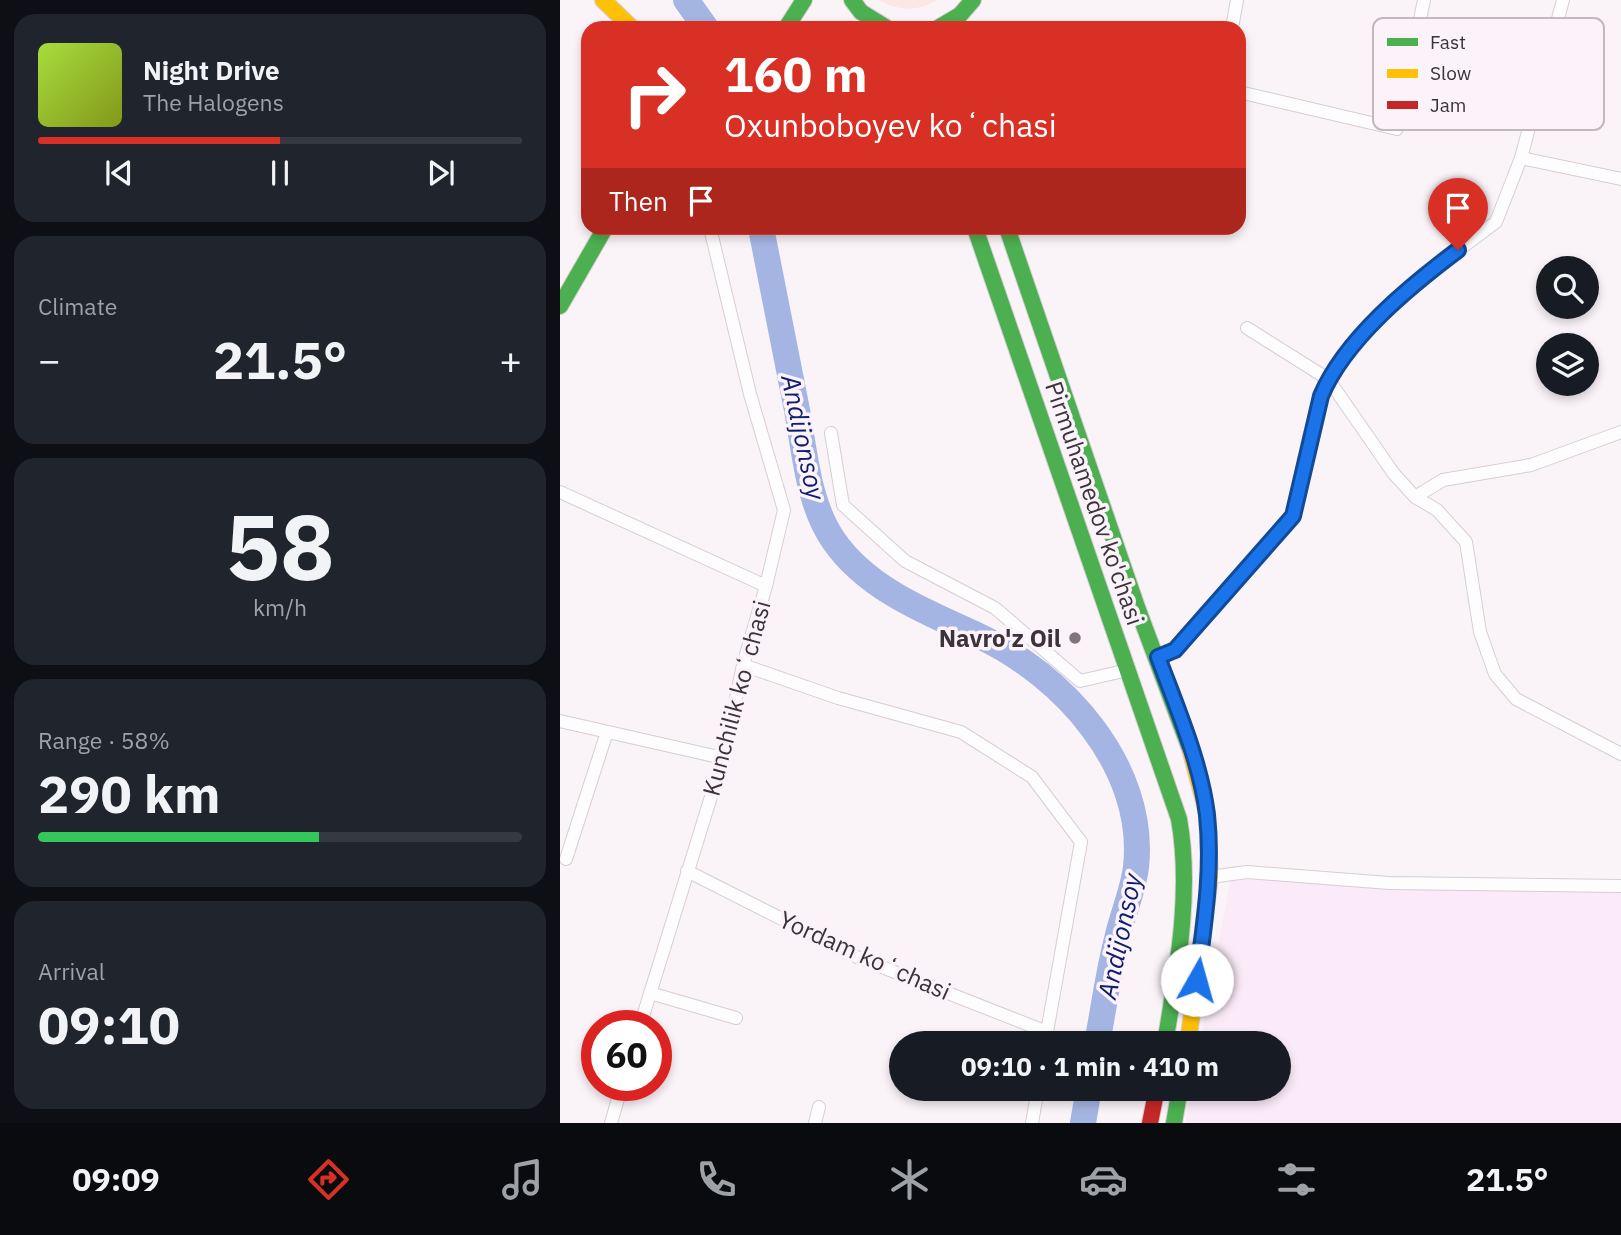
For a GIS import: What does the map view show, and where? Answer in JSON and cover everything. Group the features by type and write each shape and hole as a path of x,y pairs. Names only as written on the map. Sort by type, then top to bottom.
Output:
{"main road":[{"path":"603,0 625,21"},
{"path":"790,21 804,0"},
{"path":"852,0 861,12 876,21"},
{"path":"950,21 960,15 972,0"},
{"path":"969,21 972,0"},
{"path":"560,306 602,235"},
{"name":"Pirmuhamedov ko'chasi","path":"977,235 1155,742 1181,829 1182,882 1166,1031"},
{"name":"Pirmuhamedov ko'chasi","path":"1009,235 1137,607 1186,733 1207,813 1210,877 1190,1031"},
{"path":"1150,1123 1154,1101"},
{"path":"1174,1123 1178,1101"}],"street":[{"path":"1233,21 1237,0"},
{"path":"1420,18 1424,0"},
{"path":"1558,18 1563,0"},
{"path":"1246,94 1373,123"},
{"path":"1158,657 1175,650 1293,516 1321,396 1328,379 1358,340 1421,278 1496,222 1521,158 1528,130"},
{"path":"1521,158 1621,179"},
{"path":"712,235 750,394 784,510 765,586"},
{"path":"1247,328 1328,379 1394,474 1415,497 1437,510 1466,542 1480,632 1495,674 1516,699 1621,754"},
{"path":"1415,497 1443,480 1531,465 1621,432"},
{"path":"831,433 843,505 905,561 995,608 1080,681 1128,670"},
{"name":"Kunchilik koʻchasi","path":"560,492 765,586 743,665 723,758 645,1010"},
{"path":"743,665 838,698 961,732 1032,777 1082,842 1047,1031"},
{"path":"560,721 723,758"},
{"path":"566,859 607,732"},
{"name":"Yordam koʻchasi","path":"687,871 859,958 1030,1031"},
{"path":"1210,877 1247,872 1389,883 1621,886"},
{"path":"650,993 736,1018"},
{"path":"611,1123 617,1101"},
{"path":"1032,1123 1036,1101"},
{"path":"815,1123 819,1107"}],"shaded area":[{"path":"879,0 937,0 922,7 908,9"},
{"path":"1233,865 1389,887 1621,892 1621,1123 1185,1123 1190,1101 1291,1101 1291,1031 1202,1031"}],"waterway":[{"name":"Andijonsoy","path":"686,0 701,21"},
{"name":"Andijonsoy","path":"762,235 809,478 818,511 834,541 863,573 881,586 1010,653 1041,674 1093,729 1113,760 1128,794 1136,830 1136,867 1114,952 1099,1031"},
{"name":"Andijonsoy","path":"1083,1123 1087,1101"}],"traffic: fast":[{"path":"790,21 804,0"},
{"path":"852,0 861,12 876,21"},
{"path":"950,21 960,15 973,0"},
{"path":"560,306 601,235"},
{"path":"977,235 1179,819 1183,847 1183,903 1178,960 1167,1031"},
{"path":"1009,235 1137,607 1190,749"},
{"path":"1174,1123 1178,1101"}],"traffic: slow":[{"path":"603,0 625,21"},
{"path":"1190,749 1207,813 1210,877 1190,1031"}],"traffic: jam":[{"path":"1150,1123 1154,1101"}],"place":[{"name":"Navro'z Oil","path":"1075,638"}],"route":[{"path":"1197,980 1210,877 1207,813 1186,733 1158,657 1175,650 1293,516 1321,396 1328,379 1358,340 1421,278 1458,250"}]}
